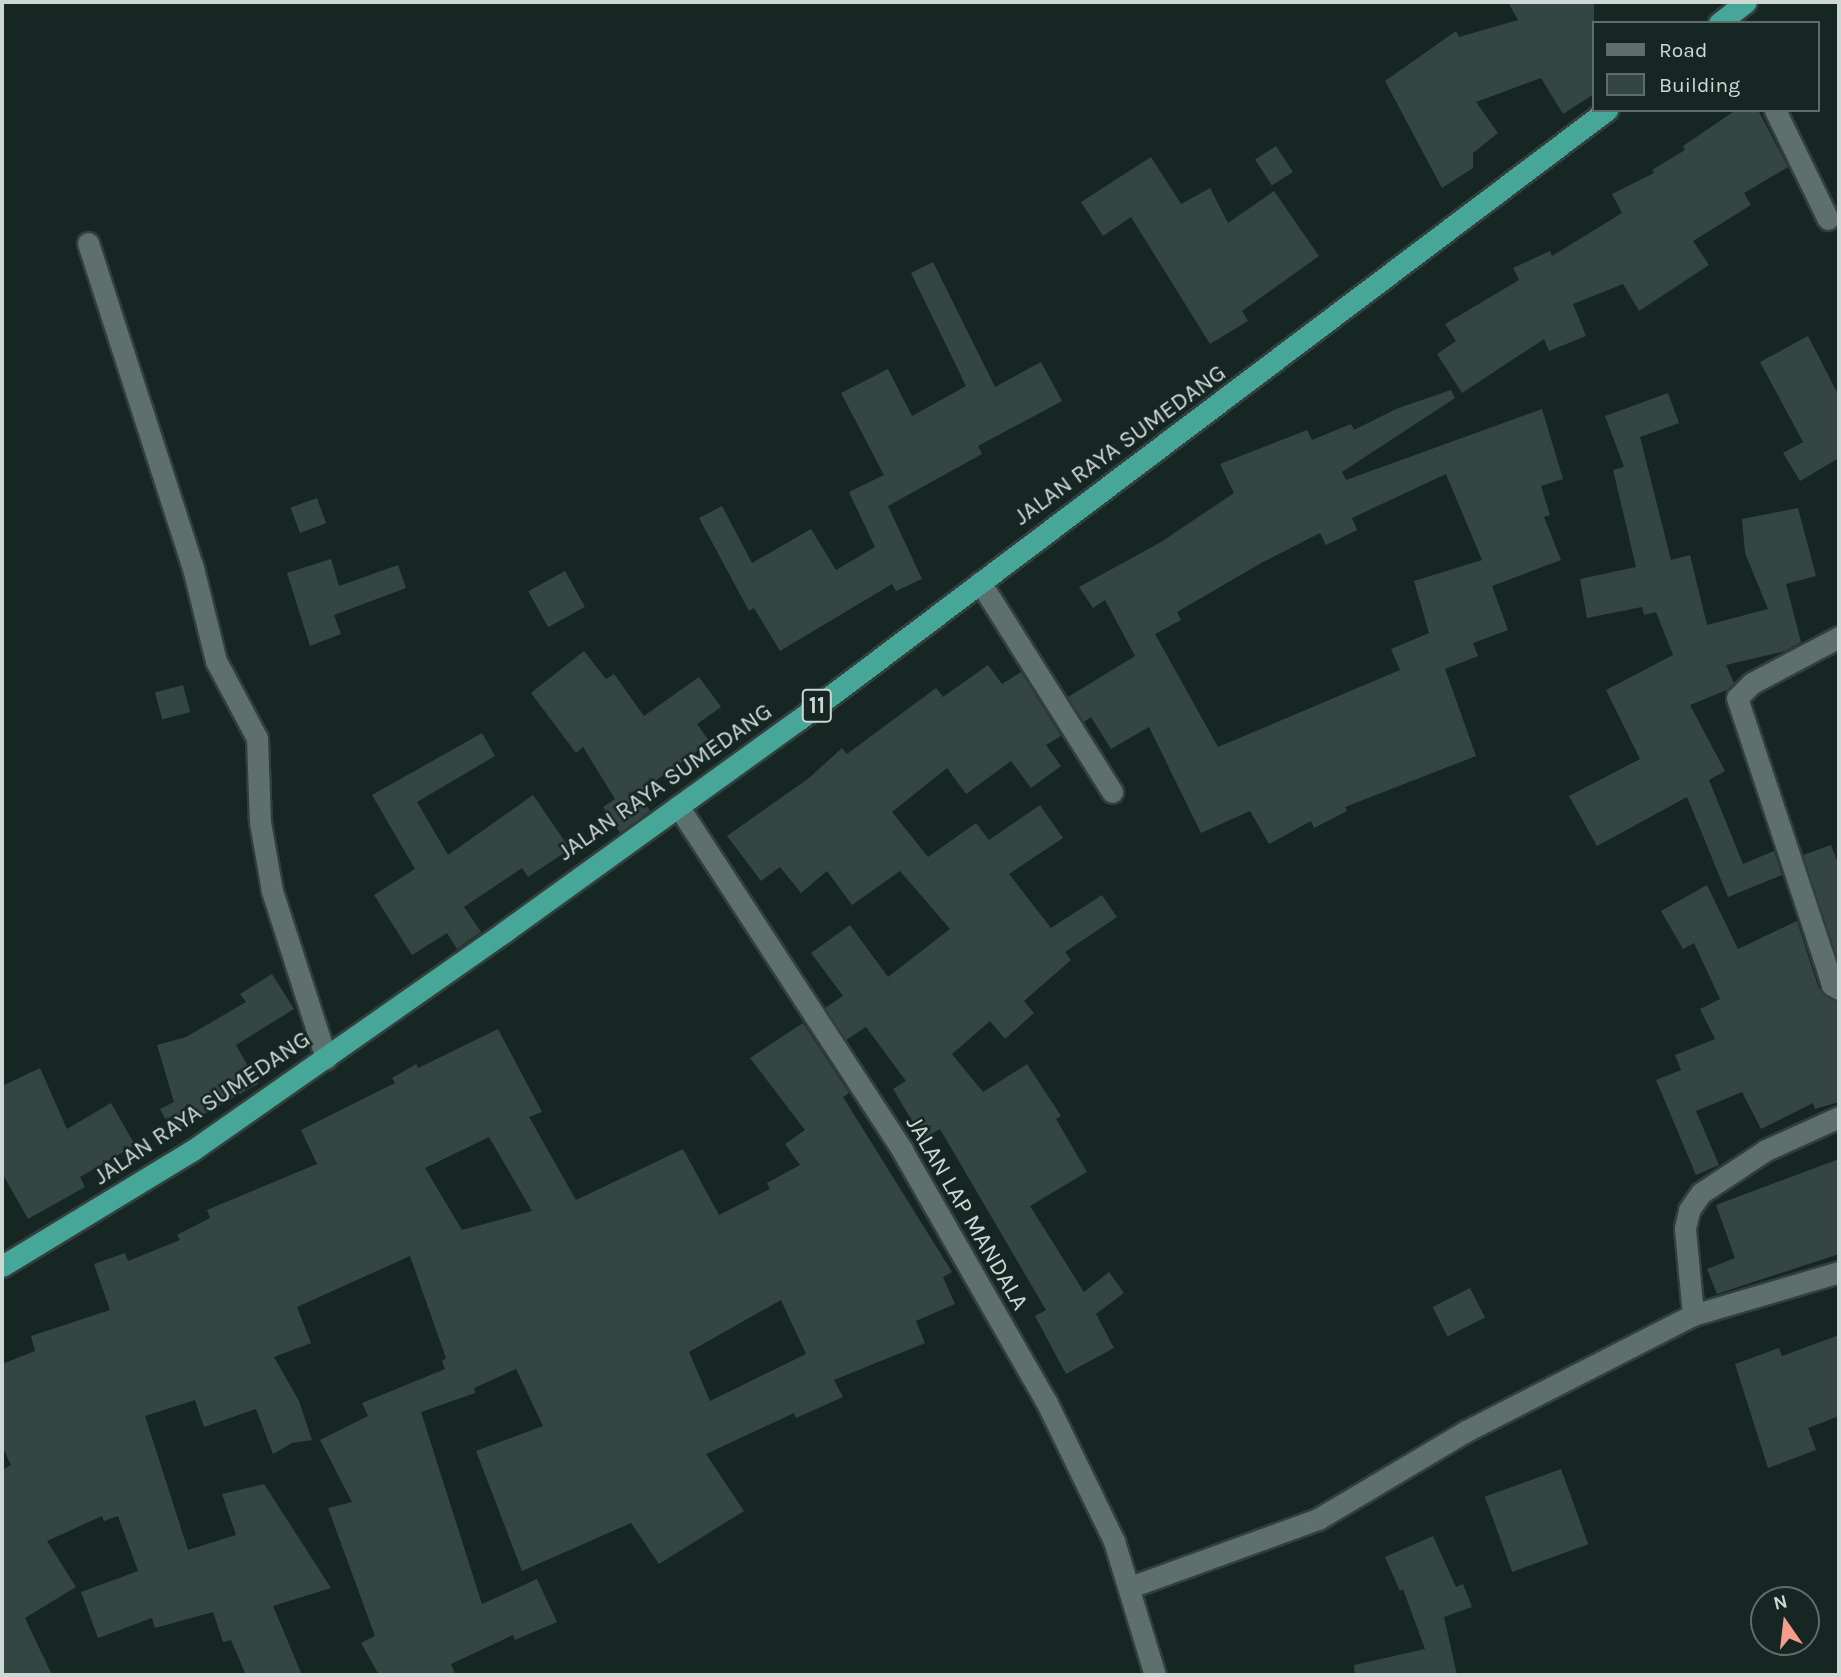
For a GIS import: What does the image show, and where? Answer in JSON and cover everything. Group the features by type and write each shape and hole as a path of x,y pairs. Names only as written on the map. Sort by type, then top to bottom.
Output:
{"highway":[{"path":"1723,21 1746,2"},
{"name":"JALAN RAYA SUMEDANG","path":"2,1266 193,1150 678,806 1604,112"}],"street":[{"path":"1776,112 1828,219"},
{"path":"88,243 193,568 216,661 257,738 260,822 272,891 326,1058"},
{"path":"980,582 1112,792"},
{"path":"1839,637 1752,683 1737,698 1832,985 1839,989"},
{"name":"JALAN LAP MANDALA","path":"678,806 916,1174 1046,1401 1114,1541 1155,1675"},
{"path":"1693,1315 1685,1228 1689,1210 1701,1193 1766,1150 1839,1117"},
{"path":"1130,1587 1318,1519 1466,1431 1693,1315 1839,1272"}],"building":[{"path":"1508,2 1594,2 1592,95 1563,114 1541,78 1476,102 1498,133 1473,153 1473,168 1442,188 1385,81 1456,31 1459,37 1518,20"},
{"path":"1733,112 1759,112 1788,167 1744,193 1751,205 1693,241 1709,265 1639,311 1623,284 1573,304 1586,336 1549,351 1544,339 1462,393 1437,354 1456,341 1445,324 1519,280 1513,268 1550,251 1552,256 1622,213 1612,194 1654,173 1652,170 1685,150 1683,146"},
{"path":"1276,146 1293,172 1272,186 1255,160"},
{"path":"1151,157 1181,204 1210,188 1228,223 1274,191 1319,256 1242,311 1248,321 1210,344 1131,217 1103,236 1081,202"},
{"path":"933,262 995,387 1041,362 1062,401 978,446 982,454 888,506 922,579 896,591 892,584 780,651 754,608 749,611 699,518 722,506 752,563 811,529 836,570 875,547 849,492 884,475 841,393 888,369 912,416 966,386 911,273"},
{"path":"1808,336 1839,396 1839,458 1800,481 1783,453 1803,442 1760,362"},
{"path":"1451,390 1455,398 1342,472 1346,480 1542,409 1563,479 1541,486 1550,515 1544,517 1561,560 1492,586 1508,630 1473,643 1478,656 1445,669 1476,756 1345,807 1347,811 1314,828 1311,821 1269,844 1250,811 1201,833 1149,727 1111,749 1091,717 1084,722 1068,697 1135,656 1105,600 1093,608 1079,587 1161,542 1234,493 1220,464 1307,430 1312,440 1351,424 1354,430 1396,409","holes":["1446,474 1482,560 1414,581 1429,633 1391,649 1400,670 1218,747 1155,634 1181,620 1177,612 1263,562 1320,533 1326,545 1357,530 1352,518"]},
{"path":"1668,393 1679,423 1640,437 1671,560 1690,555 1707,625 1768,609 1745,553 1742,519 1798,508 1816,576 1786,584 1801,642 1785,651 1726,665 1734,683 1727,690 1690,705 1725,771 1709,780 1743,864 1774,851 1782,875 1728,897 1687,797 1597,846 1569,796 1640,759 1606,690 1673,655 1656,612 1644,615 1642,607 1587,618 1580,579 1636,567 1613,470 1624,467 1605,416"},
{"path":"317,498 326,523 300,533 291,508"},
{"path":"331,559 339,586 398,565 406,588 334,615 341,634 310,646 287,573"},
{"path":"565,571 585,607 548,627 528,591"},
{"path":"584,651 606,679 614,674 644,716 699,677 721,707 697,724 710,742 638,793 650,811 620,833 603,807 615,799 583,747 576,753 531,693"},
{"path":"988,665 1002,684 1021,672 1061,736 1046,745 1061,766 1031,788 1011,761 966,794 947,768 892,812 928,857 976,823 989,840 1040,805 1063,838 1009,874 1051,928 1102,895 1117,917 1065,952 1071,960 1024,1001 1034,1013 1005,1039 990,1021 952,1054 983,1092 1027,1064 1061,1116 1056,1119 1087,1172 1030,1206 1084,1292 1109,1272 1124,1293 1096,1314 1114,1348 1066,1374 1035,1316 1046,1310 940,1129 923,1139 893,1089 906,1081 866,1027 846,1040 825,1008 843,996 811,953 850,925 888,977 950,929 900,871 852,905 827,871 801,893 780,867 761,881 727,836 809,778 842,748 847,754 936,688 943,697"},
{"path":"183,685 190,712 162,720 155,693"},
{"path":"482,733 495,756 417,802 448,855 533,795 570,849 528,877 522,868 464,907 481,932 457,949 447,933 412,955 374,895 415,869 372,795"},
{"path":"1831,845 1839,866 1839,964 1803,855"},
{"path":"1707,885 1738,949 1797,921 1819,989 1839,1002 1839,1102 1815,1109 1813,1103 1761,1129 1742,1092 1696,1111 1719,1165 1696,1175 1656,1080 1681,1070 1675,1055 1715,1039 1700,1009 1720,999 1694,943 1683,949 1661,911"},
{"path":"272,974 294,1009 236,1045 258,1084 172,1132 160,1109 174,1102 157,1045 186,1037 246,1002 240,994"},
{"path":"803,1023 849,1093 843,1097 952,1272 943,1277 955,1304 916,1321 925,1343 834,1380 843,1397 796,1418 794,1413 706,1454 744,1511 659,1564 631,1523 522,1571 476,1451 543,1426 516,1369 474,1388 475,1393 421,1412 482,1604 537,1579 557,1622 515,1640 513,1635 451,1664 456,1675 379,1675 361,1643 375,1636 328,1508 352,1502 320,1440 368,1416 362,1403 445,1369 442,1361 446,1358 410,1256 297,1307 311,1343 274,1357 299,1401 312,1440 292,1443 273,1454 256,1409 204,1427 195,1400 145,1416 188,1550 236,1535 222,1494 264,1484 331,1588 273,1606 302,1675 246,1675 231,1640 223,1642 213,1612 155,1628 152,1618 98,1638 81,1592 138,1571 118,1516 104,1521 102,1516 47,1541 76,1587 25,1618 52,1675 2,1675 2,1470 11,1465 2,1446 2,1364 35,1351 31,1336 110,1310 94,1264 125,1253 128,1261 180,1240 177,1235 210,1218 207,1210 317,1164 301,1130 395,1083 392,1078 416,1064 418,1068 498,1029 542,1112 529,1117 576,1200 683,1149 719,1215 770,1189 767,1183 800,1165 785,1144 805,1130 750,1058","holes":["489,1137 532,1211 462,1230 425,1168","781,1300 806,1354 710,1401 689,1352"]},
{"path":"40,1068 67,1129 111,1103 135,1145 80,1177 85,1187 28,1219 2,1173 2,1086"},
{"path":"1839,1159 1839,1254 1717,1294 1707,1269 1735,1258 1716,1205"},
{"path":"1470,1288 1485,1317 1448,1336 1433,1307"},
{"path":"1839,1335 1839,1416 1808,1428 1816,1450 1768,1468 1735,1364 1779,1348 1782,1356"},
{"path":"1561,1469 1588,1544 1512,1572 1485,1497"},
{"path":"1433,1536 1456,1587 1463,1584 1472,1607 1444,1617 1457,1675 1355,1675 1354,1665 1425,1649 1403,1589 1400,1591 1385,1557"}]}
